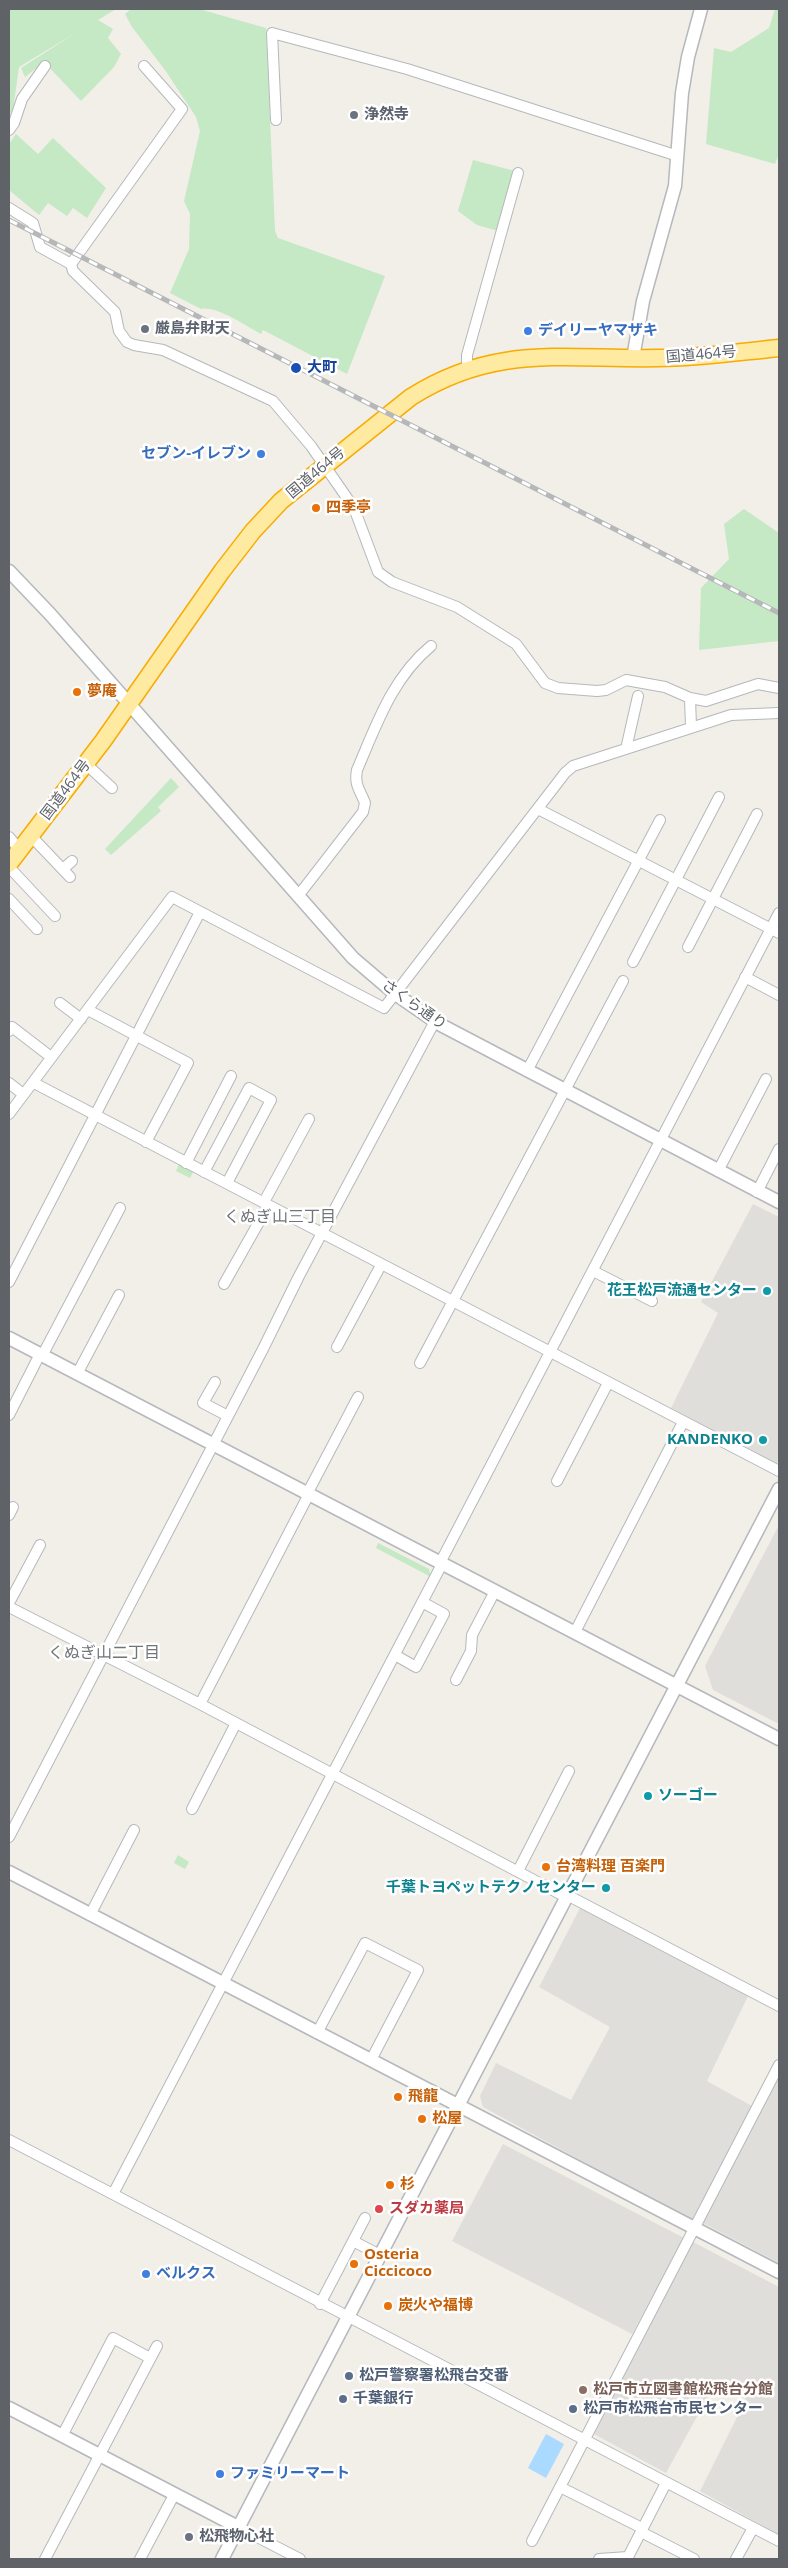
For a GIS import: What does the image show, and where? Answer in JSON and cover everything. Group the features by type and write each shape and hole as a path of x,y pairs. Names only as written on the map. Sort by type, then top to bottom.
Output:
{"highway":[{"name":"国道464号","path":"9,866 86,764 242,544 281,501 400,404 430,385 467,368 523,358 561,356 670,358 779,348"}],"street":[{"path":"633,358 643,301 675,186 682,93 688,58 701,9"},
{"path":"276,120 272,34 407,69 678,156"},
{"path":"9,130 14,123 22,99 45,66"},
{"path":"71,264 182,109 144,66"},
{"path":"467,368 467,355 518,173"},
{"path":"9,208 34,223 40,247 71,264 73,272 115,312 119,332 127,342 163,350 265,395 274,401 303,436 354,508 378,572 383,577 457,607 516,644 545,683 558,688 597,691 606,690 626,680 665,686 690,698 706,701 758,684 779,688"},
{"name":"さくら通り","path":"9,571 353,958 394,993 435,1021 779,1202"},
{"path":"298,896 363,812 365,803 356,786 357,770 392,691 419,656 431,646"},
{"path":"626,749 638,696"},
{"path":"690,698 691,727"},
{"path":"9,1114 172,897 384,1008 565,773 573,766 731,715 779,713"},
{"path":"86,764 112,788"},
{"path":"633,962 719,797"},
{"path":"538,809 775,931"},
{"path":"688,947 757,814"},
{"path":"528,1071 660,820"},
{"path":"31,836 67,873 72,861"},
{"path":"9,837 20,850"},
{"path":"9,866 55,916"},
{"path":"9,900 37,929"},
{"path":"9,1282 200,912"},
{"path":"113,2194 395,1655 745,977 775,931 779,913"},
{"path":"745,977 779,995"},
{"path":"420,1364 623,981"},
{"path":"60,1004 81,1020"},
{"path":"88,1010 188,1063 146,1142"},
{"path":"9,1838 322,1234 435,1021"},
{"path":"9,1031 12,1027 51,1057"},
{"path":"186,1163 232,1076"},
{"path":"718,1171 766,1079"},
{"path":"9,1083 23,1094"},
{"path":"34,1083 779,1471"},
{"path":"204,1172 249,1088 271,1100 226,1183"},
{"path":"224,1284 308,1119"},
{"path":"757,1192 779,1149"},
{"path":"9,1415 120,1208"},
{"path":"337,1347 381,1265"},
{"path":"593,1271 652,1302"},
{"path":"77,1374 119,1296"},
{"path":"9,1338 779,1739"},
{"path":"215,1382 203,1403 228,1416"},
{"path":"557,1481 608,1383"},
{"path":"200,1704 358,1397"},
{"path":"575,1632 684,1422"},
{"path":"222,2559 779,1489"},
{"path":"40,1545 9,1605 103,1656 200,1704 779,2006"},
{"path":"456,1680 471,1651 472,1635 495,1591"},
{"path":"395,1655 416,1667 444,1614 422,1602"},
{"path":"192,1809 236,1724"},
{"path":"518,1871 569,1771"},
{"path":"90,1915 133,1829"},
{"path":"9,1872 779,2272"},
{"path":"317,2033 365,1942 418,1970 370,2060"},
{"path":"532,2541 779,2065"},
{"path":"9,2140 320,2304 585,2439 779,2541"},
{"path":"320,2304 365,2218"},
{"path":"353,2240 380,2255"},
{"path":"62,2436 113,2338 150,2358"},
{"path":"45,2559 157,2346"},
{"path":"9,2408 300,2559"},
{"path":"599,2559 627,2558 666,2482"},
{"path":"560,2487 694,2559"},
{"path":"140,2559 174,2495"},
{"path":"736,2559 753,2528"}],"shaded area":[{"path":"753,1204 779,1217 779,1460 776,1465 671,1408 718,1313 701,1302"},
{"path":"779,1525 779,1724 713,1690 705,1666"},
{"path":"580,1908 749,1994 707,2081 752,2106 692,2221 483,2107 480,2096 496,2063 571,2100 610,2027 539,1987"},
{"path":"779,2074 779,2263 703,2223"},
{"path":"503,2144 684,2238 632,2334 452,2241"},
{"path":"693,2242 779,2287 779,2535 700,2491 746,2399 716,2382 666,2473 594,2434"}],"green space":[{"path":"9,9 116,9 98,20 113,29 108,38 121,54 114,67 81,101 44,62 25,77 21,68 77,32 19,67 13,109 9,115"},
{"path":"131,9 199,9 266,28 275,231 278,238 385,276 347,374 263,330 261,334 223,313 215,310 201,309 170,293 189,249 190,214 184,201 200,131 196,117 165,70 132,27 125,14"},
{"path":"775,9 779,9 779,154 775,164 706,144 714,48 731,52 769,28"},
{"path":"16,134 38,154 53,138 106,188 87,218 73,208 67,216 48,203 39,215 9,190 9,144"},
{"path":"473,160 515,171 498,231 477,225 458,211"},
{"path":"744,509 779,533 779,641 699,650 701,588 729,559 724,524"},
{"path":"171,778 179,787 158,807 161,811 111,855 105,849"},
{"path":"179,1164 193,1172 190,1178 176,1171"},
{"path":"378,1543 429,1569 431,1577 376,1548"},
{"path":"178,1855 189,1862 185,1869 174,1863"}],"water":[{"path":"546,2434 564,2444 546,2478 528,2468"}],"railway":[{"path":"9,220 779,613"}],"place":[{"name":"浄然寺","path":"354,115"},
{"name":"厳島弁財天","path":"145,329"},
{"name":"デイリーヤマザキ","path":"528,331"},
{"name":"大町","path":"296,368"},
{"name":"セブン-イレブン","path":"261,454"},
{"name":"四季亭","path":"316,508"},
{"name":"夢庵","path":"77,692"},
{"name":"花王松戸流通センター","path":"767,1291"},
{"name":"KANDENKO","path":"763,1440"},
{"name":"ソーゴー","path":"648,1796"},
{"name":"台湾料理 百楽門","path":"546,1867"},
{"name":"千葉トヨペットテクノセンター","path":"606,1888"},
{"name":"飛龍","path":"398,2097"},
{"name":"松屋","path":"422,2119"},
{"name":"杉","path":"390,2185"},
{"name":"スダカ薬局","path":"379,2209"},
{"name":"Osteria Ciccicoco","path":"354,2264"},
{"name":"ベルクス","path":"146,2274"},
{"name":"炭火や福博","path":"388,2306"},
{"name":"松戸警察署松飛台交番","path":"349,2376"},
{"name":"松戸市立図書館松飛台分館","path":"583,2390"},
{"name":"千葉銀行","path":"343,2399"},
{"name":"松戸市松飛台市民センター","path":"573,2409"},
{"name":"ファミリーマート","path":"220,2474"},
{"name":"松飛物心社","path":"189,2537"}],"district":[{"name":"くぬぎ山三丁目","path":"280,1217"},
{"name":"くぬぎ山二丁目","path":"104,1653"}]}
